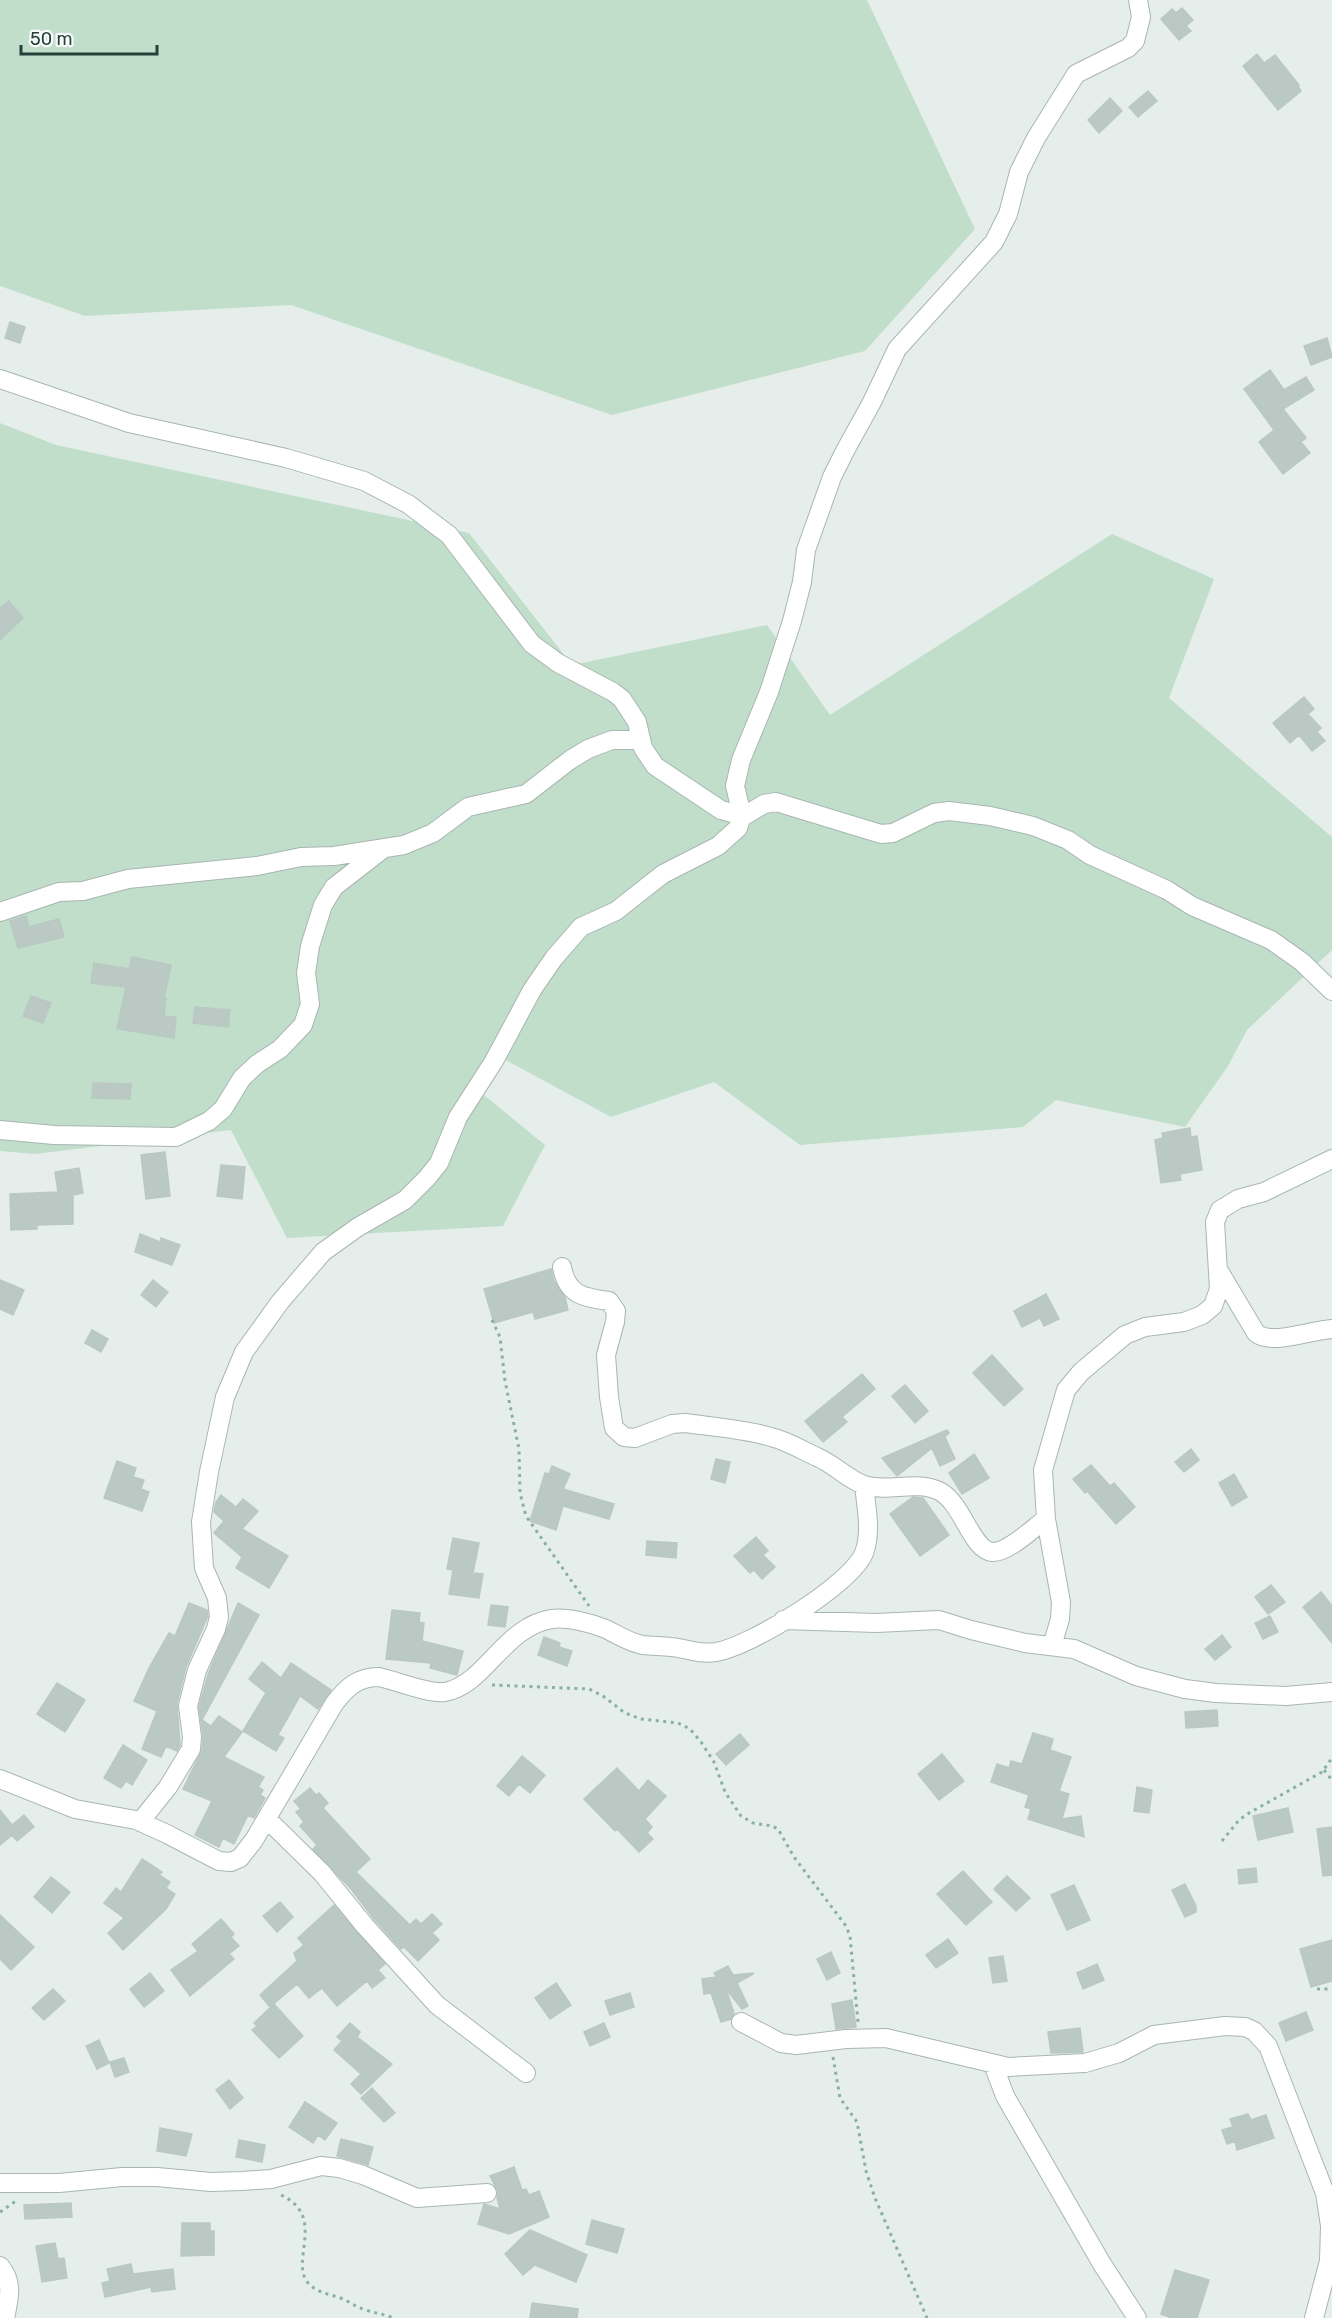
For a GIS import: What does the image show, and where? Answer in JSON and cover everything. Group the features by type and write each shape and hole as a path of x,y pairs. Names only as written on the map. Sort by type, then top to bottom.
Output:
{"street":[{"path":"140,1822 168,1787 191,1749 192,1737 188,1706 197,1670 216,1629 219,1613 217,1598 204,1568 201,1522 225,1397 244,1352 280,1302 323,1252 358,1227 405,1200 428,1178 439,1163 458,1117 494,1061 532,990 554,958 581,927 616,911 663,874 718,846 738,828 742,815 735,786 741,760 769,692 792,621 802,582 806,550 832,477 897,349 994,242 1008,214 1019,171 1036,138 1076,74 1128,48 1135,41 1141,17 1138,0"},
{"path":"0,379 129,423 286,458 364,481 408,504 449,535 532,644 558,663 622,699 637,722 643,748 655,766 721,810 748,815 764,804 776,802 881,834 893,832 934,813 949,811 990,816 1033,826 1068,840 1090,855 1167,890 1192,906 1271,940 1302,962 1332,991"},
{"path":"0,912 59,892 83,891 128,879 257,866 301,857 334,856 384,848 426,837 468,807 526,794 588,749 612,740 641,740"},
{"path":"0,1130 54,1135 176,1137 209,1121 223,1109 242,1078 257,1064 280,1049 303,1025 310,1004 306,972 310,946 323,905 334,888 384,848"},
{"path":"1053,1646 1060,1619 1061,1602 1046,1519 1043,1470 1063,1397 1069,1384 1125,1335 1138,1328 1170,1325 1202,1315 1213,1306 1219,1289 1215,1222 1220,1210 1239,1199 1264,1192 1332,1159"},
{"path":"562,1267 566,1283 586,1298 609,1301 616,1311 606,1355 609,1396 614,1428 618,1434 635,1438 667,1426 685,1423 771,1437 819,1458 864,1485 887,1489 932,1488 956,1505 980,1547 989,1552 1002,1551 1009,1547 1046,1519"},
{"path":"1219,1270 1256,1333 1262,1338 1279,1338 1332,1329"},
{"path":"0,1779 75,1809 140,1822 219,1861 225,1862 240,1858 267,1819 328,1713 349,1686 370,1677 379,1677 444,1692 473,1677 524,1629 555,1618 596,1625 635,1643 713,1653 738,1645 836,1587 861,1558 865,1551 868,1528 864,1485"},
{"path":"783,1620 876,1623 939,1620 1025,1643 1074,1649 1130,1673 1185,1689 1216,1693 1286,1696 1332,1692"},
{"path":"267,1819 322,1873 365,1926 437,2005 526,2073"},
{"path":"741,2022 781,2043 796,2046 859,2038 886,2038 902,2040 993,2064 1017,2067 1085,2063 1119,2054 1154,2035 1225,2026 1245,2027 1262,2036 1277,2066 1325,2193 1330,2226 1329,2261 1314,2318"},
{"path":"993,2064 1005,2096 1102,2264 1137,2318"},
{"path":"0,2183 59,2183 122,2177 157,2177 211,2182 242,2181 271,2179 321,2166 339,2168 363,2175 417,2198 487,2193"},
{"path":"0,2266 5,2271 10,2284 5,2318"}],"path":[{"path":"492,1320 500,1337 505,1381 519,1449 520,1493 526,1516 606,1629"},
{"path":"463,1683 589,1689 603,1696 625,1713 641,1719 678,1723 690,1729 714,1762 730,1801 747,1821 778,1829 794,1857 846,1926 850,1936 859,2038"},
{"path":"1222,1841 1239,1820 1324,1770 1332,1758"},
{"path":"1324,1770 1332,1780"},
{"path":"1317,1989 1332,1989"},
{"path":"831,2041 838,2093 857,2122 866,2171 875,2198 927,2318"},
{"path":"273,2192 286,2197 295,2204 305,2223 303,2269 309,2284 327,2295 343,2299 363,2310 394,2318"}],"green space":[{"path":"0,0 867,0 975,229 865,351 612,415 291,305 85,316 0,286"},
{"path":"0,423 56,445 469,533 572,665 767,625 830,715 1112,534 1214,579 1169,698 1332,837 1332,950 1247,1030 1228,1066 1185,1127 1056,1100 1023,1127 800,1145 714,1082 611,1117 502,1058 479,1091 545,1145 503,1226 287,1238 231,1130 35,1154 0,1151"}],"building":[{"path":"1182,8 1193,20 1186,26 1191,31 1179,40 1161,19 1172,9 1176,13"},
{"path":"1257,54 1264,63 1275,55 1299,85 1301,91 1278,110 1243,66"},
{"path":"1148,91 1157,101 1138,117 1129,107"},
{"path":"1110,98 1122,111 1099,133 1088,120"},
{"path":"10,322 25,327 20,343 5,338"},
{"path":"1327,338 1332,357 1311,365 1304,346"},
{"path":"1270,370 1284,390 1306,377 1314,390 1283,409 1306,438 1301,442 1310,453 1283,474 1259,442 1274,430 1244,389"},
{"path":"9,601 23,618 0,640 0,608"},
{"path":"1304,697 1314,709 1308,714 1321,728 1317,732 1325,741 1312,751 1299,735 1290,743 1273,723"},
{"path":"26,916 29,927 59,919 64,937 18,948 10,921"},
{"path":"132,957 171,965 164,998 166,998 164,1016 176,1017 174,1038 117,1029 126,987 91,983 94,963 129,969"},
{"path":"31,996 51,1003 43,1023 23,1016"},
{"path":"195,1007 230,1010 228,1027 193,1023"},
{"path":"93,1083 131,1084 130,1099 92,1098"},
{"path":"1190,1128 1191,1137 1197,1136 1202,1170 1180,1174 1181,1180 1161,1183 1155,1140 1163,1138 1162,1133"},
{"path":"165,1152 170,1196 146,1199 141,1155"},
{"path":"221,1165 245,1167 242,1199 217,1196"},
{"path":"79,1168 83,1193 73,1195 73,1224 37,1225 37,1229 11,1230 10,1194 58,1192 55,1172"},
{"path":"140,1234 160,1242 161,1238 180,1245 172,1265 135,1252"},
{"path":"551,1269 554,1281 565,1297 568,1310 535,1319 533,1312 494,1323 484,1289"},
{"path":"0,1280 24,1290 13,1315 0,1309"},
{"path":"153,1280 168,1292 156,1307 141,1295"},
{"path":"1046,1294 1059,1319 1044,1326 1040,1318 1022,1327 1014,1311"},
{"path":"92,1330 108,1339 101,1352 85,1343"},
{"path":"992,1355 1023,1389 1004,1406 973,1373"},
{"path":"862,1374 875,1389 842,1417 847,1422 823,1442 805,1421"},
{"path":"905,1385 928,1411 915,1423 892,1396"},
{"path":"947,1430 949,1433 945,1437 955,1459 940,1466 932,1448 897,1476 882,1458"},
{"path":"1191,1449 1199,1460 1184,1472 1175,1462"},
{"path":"974,1454 989,1478 962,1494 949,1473"},
{"path":"716,1459 730,1462 725,1483 711,1479"},
{"path":"117,1461 136,1468 133,1477 144,1480 141,1489 149,1492 142,1511 104,1498"},
{"path":"1091,1465 1110,1486 1114,1483 1135,1507 1116,1524 1087,1491 1085,1493 1073,1479"},
{"path":"552,1466 570,1474 563,1489 614,1504 609,1519 563,1506 556,1530 530,1521 545,1473 549,1474"},
{"path":"1234,1474 1247,1497 1232,1506 1219,1483"},
{"path":"221,1495 236,1507 243,1499 258,1511 242,1529 288,1556 269,1588 236,1568 242,1557 214,1533 224,1521 214,1512 216,1502"},
{"path":"913,1497 923,1498 949,1535 920,1556 890,1514"},
{"path":"756,1537 768,1551 763,1555 775,1567 762,1579 754,1570 750,1573 734,1556"},
{"path":"453,1538 479,1543 473,1573 483,1574 479,1598 449,1594 453,1570 447,1569"},
{"path":"647,1541 677,1543 676,1558 646,1555"},
{"path":"1271,1585 1285,1602 1268,1614 1255,1597"},
{"path":"1321,1592 1332,1606 1332,1643 1303,1607"},
{"path":"189,1603 207,1610 208,1616 186,1667 177,1703 180,1745 177,1751 166,1746 161,1757 142,1749 157,1711 134,1701 169,1633 175,1636"},
{"path":"238,1603 259,1615 202,1720 211,1726 219,1716 242,1732 224,1757 264,1777 258,1787 263,1790 260,1795 265,1798 254,1818 248,1815 234,1844 223,1838 219,1847 195,1835 212,1801 183,1789 202,1750 203,1736 199,1707 208,1674"},
{"path":"491,1605 508,1607 505,1627 488,1625"},
{"path":"392,1610 420,1613 419,1622 424,1623 422,1641 463,1651 457,1675 430,1668 431,1663 386,1659"},
{"path":"1270,1616 1278,1632 1263,1639 1255,1623"},
{"path":"1222,1635 1231,1647 1215,1660 1205,1649"},
{"path":"544,1637 560,1643 559,1647 572,1651 567,1666 538,1655"},
{"path":"262,1662 281,1678 291,1663 331,1690 318,1709 300,1696 278,1735 284,1738 276,1751 243,1731 266,1693 249,1679"},
{"path":"57,1683 85,1700 65,1732 37,1714"},
{"path":"1217,1710 1218,1726 1186,1728 1185,1712"},
{"path":"1033,1733 1053,1739 1050,1750 1071,1757 1059,1791 1069,1794 1062,1819 1081,1816 1084,1837 1028,1819 1031,1809 1025,1807 1029,1795 991,1782 997,1764 1009,1768 1011,1761 1022,1764"},
{"path":"740,1734 749,1745 726,1765 716,1754"},
{"path":"123,1745 147,1760 132,1785 126,1781 121,1788 104,1778"},
{"path":"942,1754 964,1781 939,1800 918,1774"},
{"path":"522,1756 545,1775 530,1793 519,1784 509,1796 497,1786"},
{"path":"617,1768 639,1791 648,1780 666,1796 645,1819 652,1827 647,1833 653,1839 639,1852 584,1799"},
{"path":"1137,1787 1152,1790 1149,1813 1134,1811"},
{"path":"310,1788 316,1795 319,1793 328,1803 323,1808 370,1859 356,1872 410,1925 416,1919 421,1924 432,1914 442,1924 432,1933 439,1940 418,1961 404,1947 401,1949 351,1889 313,1849 317,1845 300,1826 304,1822 296,1812 301,1809 294,1801"},
{"path":"1288,1808 1293,1832 1258,1840 1253,1816"},
{"path":"0,1810 12,1825 24,1815 34,1827 17,1841 12,1835 0,1845"},
{"path":"1332,1827 1332,1875 1323,1876 1317,1829"},
{"path":"142,1859 162,1872 159,1875 170,1882 166,1888 175,1894 166,1909 123,1950 108,1933 124,1918 104,1903 116,1888 121,1892"},
{"path":"1256,1868 1257,1882 1239,1884 1238,1870"},
{"path":"963,1871 992,1902 966,1925 937,1894"},
{"path":"1007,1876 1030,1898 1016,1911 994,1889"},
{"path":"51,1877 70,1892 52,1913 34,1897"},
{"path":"1185,1884 1196,1906 1196,1912 1185,1917 1172,1890"},
{"path":"1074,1885 1090,1920 1067,1930 1051,1895"},
{"path":"280,1902 293,1917 277,1932 263,1916"},
{"path":"334,1905 385,1964 378,1970 385,1978 372,1988 367,1981 337,2006 322,1988 309,1998 297,1984 270,2007 260,1995 297,1961 294,1953 304,1945 298,1938"},
{"path":"0,1915 34,1947 11,1970 0,1959"},
{"path":"221,1919 234,1934 231,1937 239,1946 229,1954 234,1959 190,1996 171,1970 198,1951 192,1944"},
{"path":"948,1939 958,1953 936,1968 926,1955"},
{"path":"1332,1940 1332,1981 1311,1987 1300,1949"},
{"path":"831,1952 840,1973 827,1980 817,1959"},
{"path":"1003,1956 1007,1981 993,1983 989,1958"},
{"path":"1097,1964 1104,1980 1083,1989 1077,1973"},
{"path":"728,1966 733,1975 753,1974 737,1983 748,2006 742,2009 726,1989 734,2013 731,2019 721,2022 711,1993 704,1994 702,1979 717,1977 714,1973"},
{"path":"150,1973 164,1991 144,2007 130,1989"},
{"path":"556,1983 571,2005 550,2019 535,1998"},
{"path":"53,1989 65,2001 44,2020 32,2008"},
{"path":"630,1993 634,2007 610,2015 605,2001"},
{"path":"852,2000 856,2027 836,2029 832,2004"},
{"path":"274,2004 303,2036 279,2058 252,2030 257,2026 254,2023"},
{"path":"1306,2012 1313,2030 1286,2041 1279,2023"},
{"path":"350,2023 360,2032 357,2037 392,2064 361,2094 351,2084 361,2074 334,2050 342,2041 337,2037"},
{"path":"604,2023 610,2037 590,2046 584,2032"},
{"path":"1080,2028 1083,2052 1051,2053 1048,2032"},
{"path":"99,2040 109,2063 97,2069 86,2046"},
{"path":"124,2058 129,2072 115,2077 110,2062"},
{"path":"229,2080 243,2098 230,2109 216,2090"},
{"path":"372,2088 395,2113 384,2122 361,2098"},
{"path":"305,2102 337,2123 325,2140 318,2135 313,2143 289,2127"},
{"path":"1248,2114 1251,2120 1266,2115 1274,2138 1237,2150 1235,2141 1227,2144 1222,2130 1233,2127 1230,2119"},
{"path":"160,2128 192,2134 186,2156 157,2151"},
{"path":"341,2139 373,2147 368,2165 337,2156"},
{"path":"239,2140 265,2145 262,2162 236,2157"},
{"path":"514,2167 522,2190 526,2189 529,2195 539,2191 549,2217 509,2234 478,2224 484,2204 500,2209 498,2192 490,2176"},
{"path":"71,2203 72,2217 25,2219 24,2205"},
{"path":"592,2220 624,2229 617,2253 586,2244"},
{"path":"182,2223 210,2223 210,2231 214,2231 214,2255 181,2256"},
{"path":"530,2230 587,2255 576,2282 535,2265 523,2275 505,2254"},
{"path":"55,2243 58,2259 64,2258 67,2278 42,2282 36,2246"},
{"path":"131,2264 133,2274 173,2269 175,2289 152,2292 151,2287 105,2297 102,2283 110,2281 107,2269"},
{"path":"1175,2270 1209,2280 1197,2318 1172,2318 1161,2314"},
{"path":"532,2303 578,2309 577,2318 530,2318"}]}
